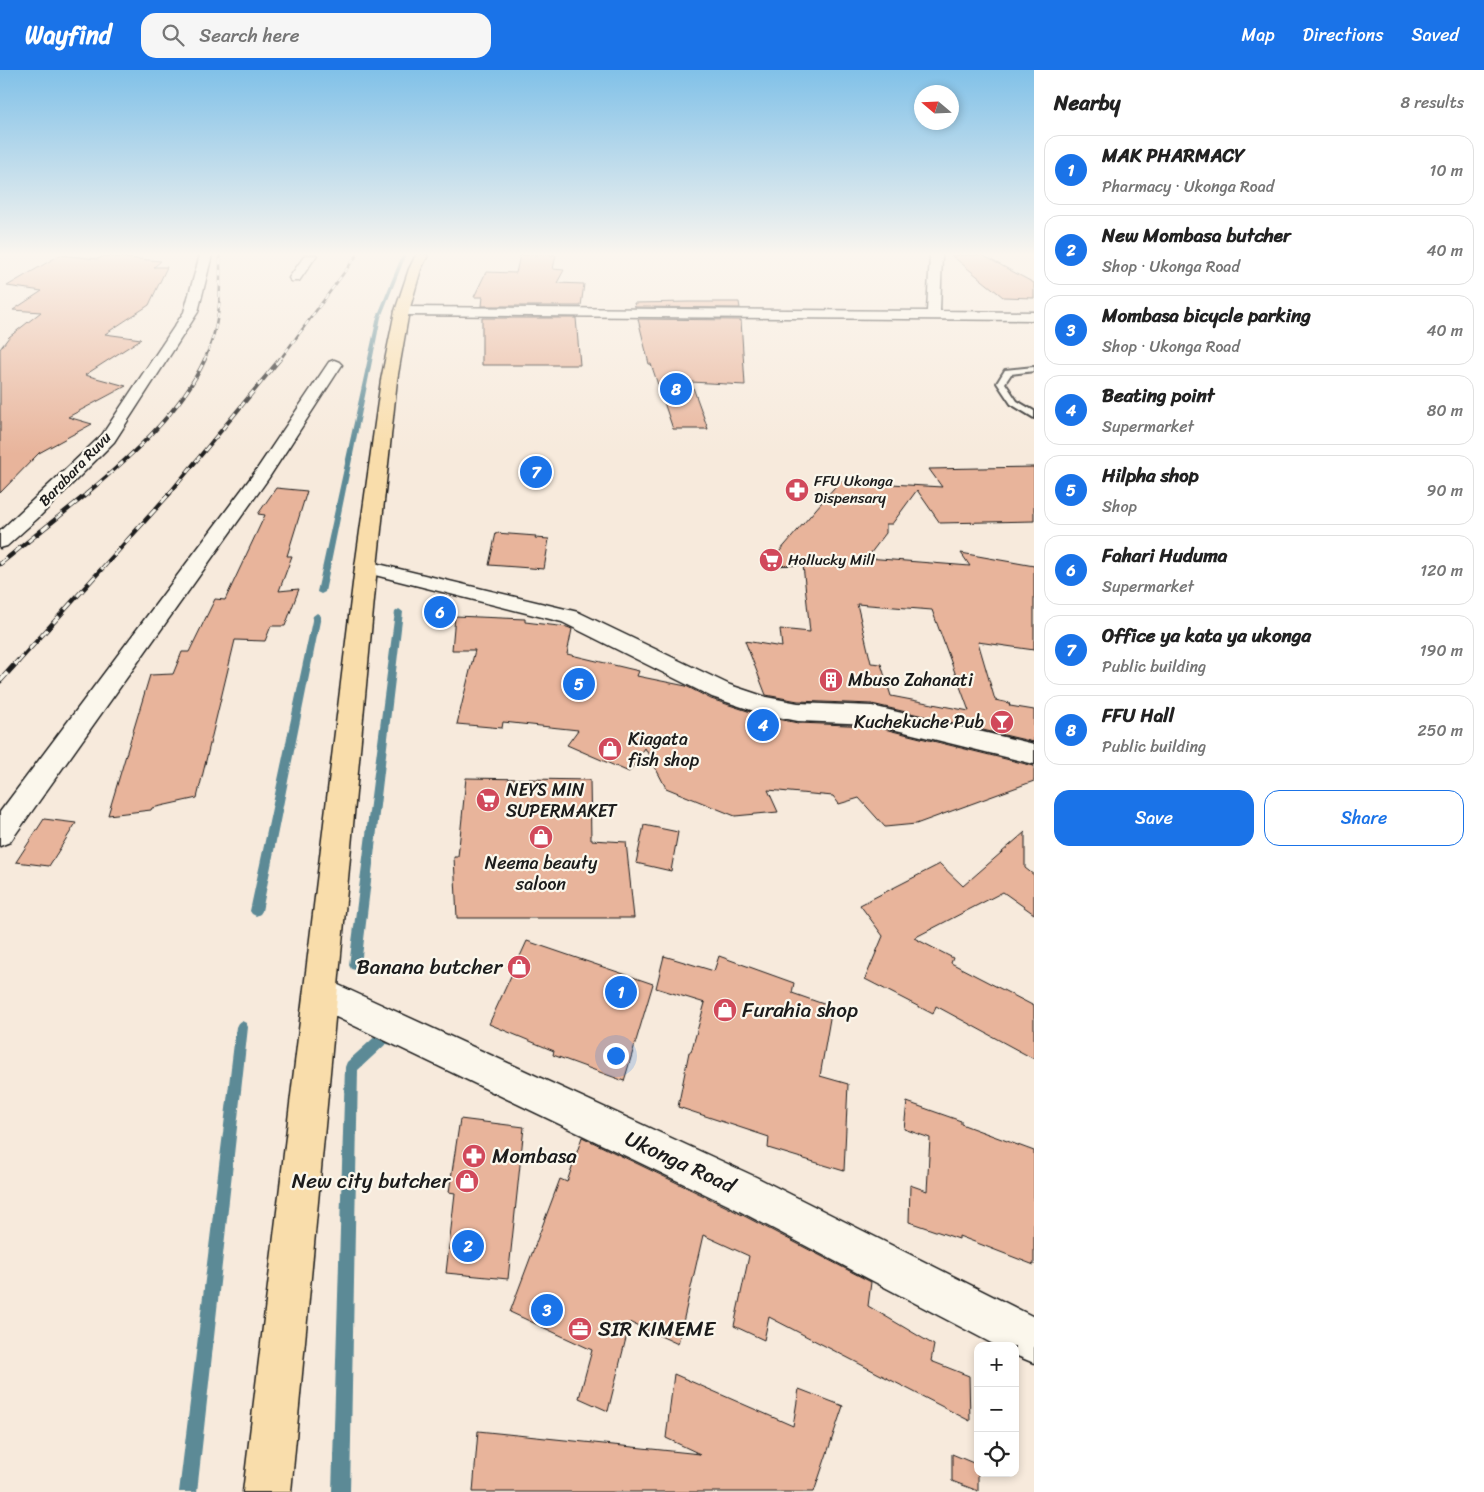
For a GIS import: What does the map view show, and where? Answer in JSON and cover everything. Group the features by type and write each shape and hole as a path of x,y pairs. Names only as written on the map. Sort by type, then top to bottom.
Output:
{"main road":[{"path":"267,1492 366,567 389,380 400,321"}],"street":[{"name":"Barabara Ruvu","path":"0,542 8,529 108,438 186,321"},
{"path":"0,834 262,475 334,364"},
{"path":"366,567 570,617 721,691 763,705 798,712 872,715 1034,754"},
{"name":"Ukonga Road","path":"321,993 742,1191 1034,1341"}],"lane":[{"path":"1034,369 1008,372 1001,383 1008,398 1034,415"}],"building":[{"path":"29,321 124,321 105,334 141,339 85,375 126,386 68,417 92,424 39,453 0,493 0,349 9,337"},
{"path":"482,321 576,321 580,365 482,365"},
{"path":"639,321 741,321 745,385 691,382 708,429 673,429 651,364 649,364"},
{"path":"1034,467 1034,521 940,523 917,490 892,524 886,524 886,533 867,558 970,566 961,553 1034,566 1034,650 978,642 995,700 1009,703 1010,706 1034,710 1034,742 872,704 798,701 766,695 745,641 782,647 780,629 810,632 803,565 767,566 840,481 942,487 929,469","holes":["857,604 932,610 969,711 891,696 881,664 871,663"]},
{"path":"276,488 307,491 287,556 292,556 279,591 299,589 285,626 271,626 265,641 235,640 197,798 152,808 151,810 108,815 150,675 173,674 182,652 189,652 215,599 225,600 265,515 258,514"},
{"path":"496,533 536,536 535,538 549,539 544,569 489,565"},
{"path":"455,616 525,619 525,622 567,627 572,629 567,654 639,671 637,676 686,686 711,699 763,716 798,723 872,726 1034,766 1034,781 916,824 885,827 859,798 839,804 833,796 768,790 778,812 735,816 666,788 645,748 629,772 567,745 578,730 503,722 502,728 457,724 475,650 452,650"},
{"path":"466,778 590,780 591,840 626,842 634,918 457,918 454,857 458,857"},
{"path":"44,819 76,823 49,866 16,862"},
{"path":"644,825 678,832 671,871 636,863"},
{"path":"1025,832 1025,868 1034,875 1034,914 1003,892 914,938 953,958 951,963 1034,1006 1034,1059 936,1006 933,1014 865,979 883,936 860,905 940,864 963,886"},
{"path":"527,941 653,984 624,1081 553,1055 554,1051 489,1024"},
{"path":"664,956 714,971 719,956 794,983 792,993 832,1007 820,1076 848,1084 844,1171 768,1148 769,1137 678,1107 689,1052 691,1052 705,1003 656,988"},
{"path":"907,1102 961,1121 961,1124 1034,1151 1034,1265 959,1236 959,1239 909,1222 910,1185 927,1191 930,1138 904,1129"},
{"path":"460,1119 524,1127 508,1279 446,1273 455,1193 449,1192"},
{"path":"582,1137 727,1207 871,1282 868,1306 934,1345 931,1361 969,1376 970,1421 769,1317 764,1340 734,1326 749,1256 703,1235 678,1344 630,1322 608,1411 579,1398 592,1350 510,1312 560,1179 567,1182"},
{"path":"674,1374 793,1426 799,1389 843,1406 814,1492 473,1492 478,1431 700,1454 666,1438"},
{"path":"952,1454 974,1463 974,1477 978,1477 978,1491 952,1481"}],"waterway":[{"path":"321,592 378,321"},
{"path":"355,965 399,612"},
{"path":"256,911 317,616"},
{"path":"188,1492 242,1027"},
{"path":"341,1492 352,1067 384,1037 394,1039"}],"railway":[{"path":"204,361 217,321"},
{"path":"279,361 308,321"},
{"path":"169,494 280,359"},
{"path":"86,494 120,465 169,415 183,397 204,361"},
{"path":"0,564 88,493"},
{"path":"17,663 170,493"},
{"path":"0,681 18,661"}],"place":[{"name":"FFU Hall","path":"676,389"},
{"name":"Office ya kata ya ukonga","path":"536,472"},
{"name":"FFU Ukonga Dispensary","path":"797,490"},
{"name":"Hollucky Mill","path":"771,560"},
{"name":"Fahari Huduma","path":"440,612"},
{"name":"Mbuso Zahanati","path":"831,680"},
{"name":"Hilpha shop","path":"579,684"},
{"name":"Kuchekuche Pub","path":"1002,722"},
{"name":"Beating point","path":"763,725"},
{"name":"Kiagata fish shop","path":"610,749"},
{"name":"NEYS MIN SUPERMAKET","path":"488,800"},
{"name":"Neema beauty saloon","path":"541,837"},
{"name":"Banana butcher","path":"519,967"},
{"name":"MAK PHARMACY","path":"621,992"},
{"name":"Furahia shop","path":"725,1010"},
{"name":"Mombasa","path":"474,1156"},
{"name":"New city butcher","path":"467,1181"},
{"name":"New Mombasa butcher","path":"468,1246"},
{"name":"Mombasa bicycle parking","path":"547,1310"},
{"name":"SIR KIMEME","path":"580,1329"}]}
